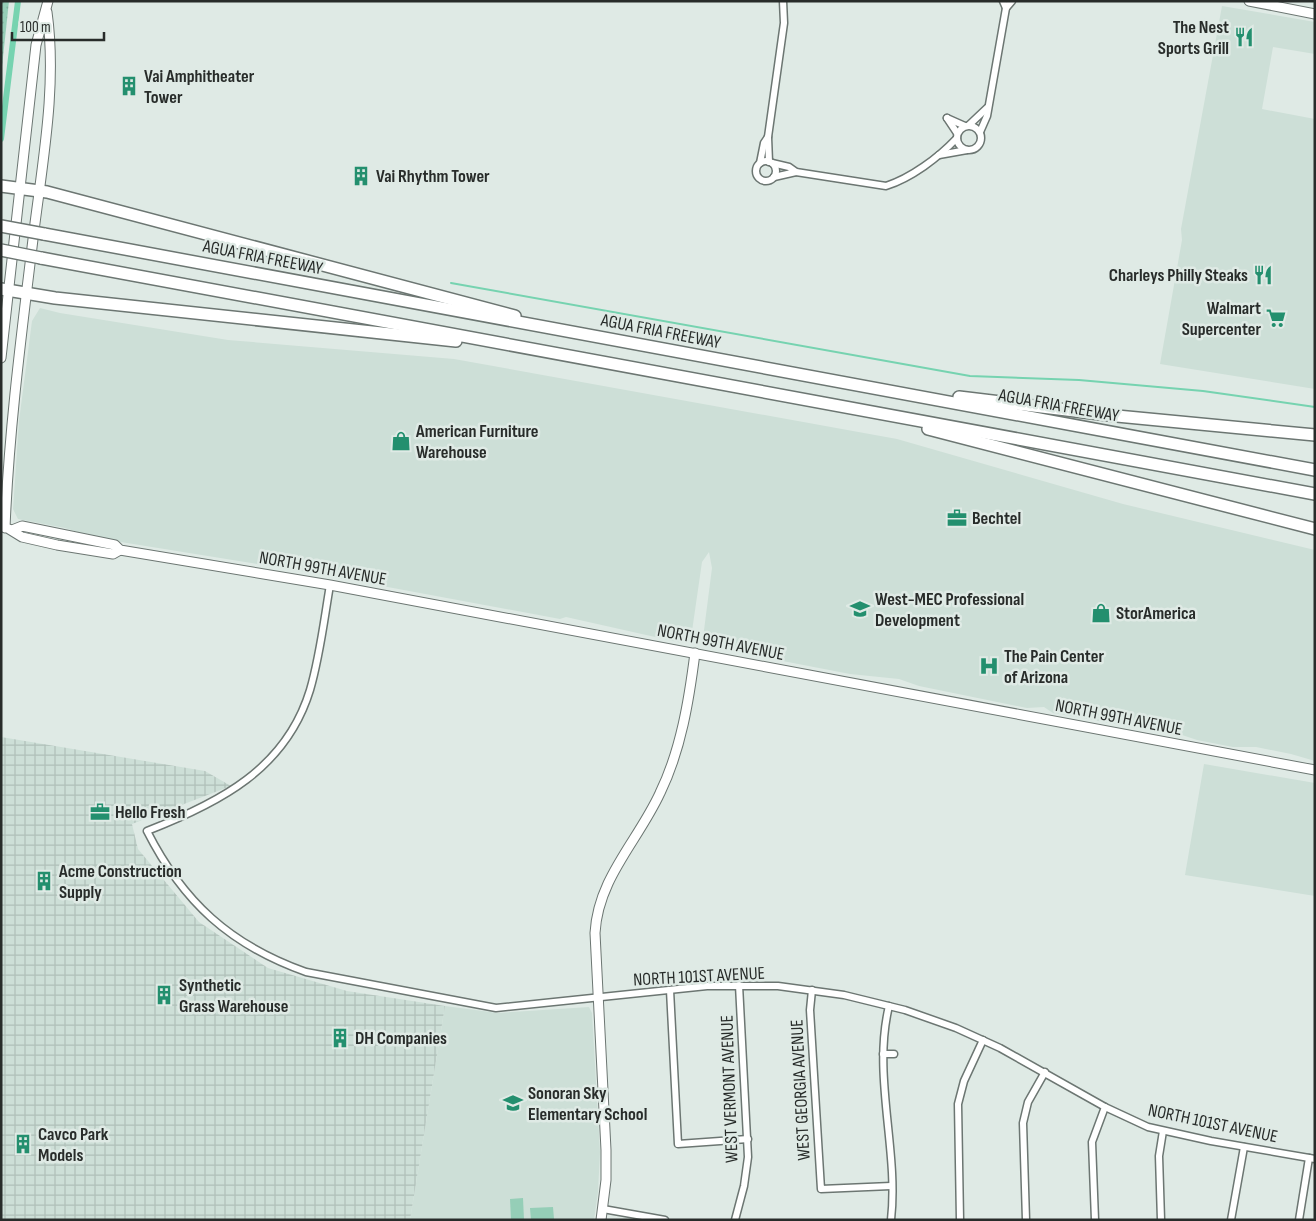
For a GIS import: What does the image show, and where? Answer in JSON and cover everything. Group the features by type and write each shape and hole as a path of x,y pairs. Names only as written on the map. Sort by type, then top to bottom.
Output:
{"highway":[{"path":"1,186 39,191 436,293 570,332"},
{"name":"AGUA FRIA FREEWAY","path":"1,226 1315,470"},
{"path":"1,250 1315,494"},
{"path":"5,290 26,294 566,355"},
{"path":"869,387 1117,416 1315,435"},
{"path":"864,410 917,427 1315,529"}],"main road":[{"path":"6,529 10,421 39,191 52,48 47,12 48,1"},
{"path":"1249,1 1315,14"},
{"path":"1,358 5,290 20,188 36,45 47,12"},
{"name":"NORTH 99TH AVENUE","path":"6,529 22,526 115,545 120,550 330,585 1315,770"},
{"path":"601,1220 606,1150 595,933 602,895 610,876 653,807 673,762 683,725 695,653"}],"street":[{"path":"774,177 776,171 771,163 768,137 784,23 783,1"},
{"path":"1003,1 1006,8"},
{"path":"939,155 978,147 981,140 980,132 987,116 1006,8 1012,1"},
{"path":"768,137 764,143 760,163 756,170 758,178 766,181 774,177 796,172 886,186 898,182 939,155 987,108"},
{"path":"967,150 960,147 957,136 947,118 980,132"},
{"path":"760,163 771,163 789,167 796,172"},
{"name":"NORTH 101ST AVENUE","path":"330,585 309,691 282,743 256,773 233,791 193,813 147,831 170,873 211,919 243,943 284,964 340,980 496,1008 670,990 739,985 812,990 889,1006 939,1021 983,1040 1045,1072 1105,1107 1143,1125 1163,1131 1244,1147 1312,1158"},
{"name":"WEST VERMONT AVENUE","path":"735,1220 747,1172 748,1139 739,985"},
{"path":"670,990 678,1144 748,1139"},
{"name":"WEST GEORGIA AVENUE","path":"812,990 810,1010 821,1189 891,1186"},
{"path":"889,1006 884,1032 883,1054 891,1186 891,1220"},
{"path":"960,1220 956,1134 958,1104 964,1081 983,1040"},
{"path":"883,1054 894,1054"},
{"path":"1026,1220 1023,1123 1028,1102 1045,1072"},
{"path":"1095,1220 1092,1142 1105,1107"},
{"path":"1161,1220 1159,1156 1163,1131"},
{"path":"1231,1220 1244,1147"},
{"path":"1299,1220 1312,1158"},
{"path":"603,1209 665,1220"}],"shaded area":[{"path":"1222,6 1315,22 1315,54 1273,47 1262,109 1315,119 1315,389 1160,364 1182,240 1181,229"},
{"path":"40,308 60,313 228,340 454,359 897,439 1123,504 1315,550 1315,761 1256,747 1233,747 1197,740 1170,731 1121,725 1053,713 1044,707 1027,708 919,686 899,679 850,674 741,653 707,643 703,638 712,568 709,552 702,562 691,638 688,642 682,643 566,617 560,619 307,572 96,538 65,528 18,519 13,509 19,421 32,321"},
{"path":"1,737 205,771 231,786 132,824 138,849 199,922 268,968 347,991 445,1006 410,1220 1,1220"},
{"path":"1204,764 1315,783 1315,896 1185,875"},
{"name":"Sonoran Sky Elementary School","path":"445,1006 498,1013 589,1007 592,1013 600,1152 598,1192 594,1220 410,1220"}],"green space":[{"path":"1,1 9,1 1,76"},
{"path":"523,1198 524,1220 511,1220 510,1199"},
{"path":"553,1207 554,1219 531,1220 530,1208"}],"waterway":[{"path":"1,139 18,1"},
{"path":"451,283 970,376 1079,380 1203,391 1315,407"}],"place":[{"name":"The Nest Sports Grill","path":"1244,37"},
{"name":"Vai Amphitheater Tower","path":"129,86"},
{"name":"Vai Rhythm Tower","path":"361,176"},
{"name":"Charleys Philly Steaks","path":"1263,275"},
{"name":"Walmart Supercenter","path":"1276,318"},
{"name":"American Furniture Warehouse","path":"401,441"},
{"name":"Bechtel","path":"957,518"},
{"name":"West-MEC Professional Development","path":"860,609"},
{"name":"StorAmerica","path":"1101,613"},
{"name":"The Pain Center of Arizona","path":"989,666"},
{"name":"Hello Fresh","path":"100,812"},
{"name":"Acme Construction Supply","path":"44,881"},
{"name":"Synthetic Grass Warehouse","path":"164,995"},
{"name":"DH Companies","path":"340,1038"},
{"name":"Sonoran Sky Elementary School","path":"513,1103"},
{"name":"Cavco Park Models","path":"23,1144"}]}
